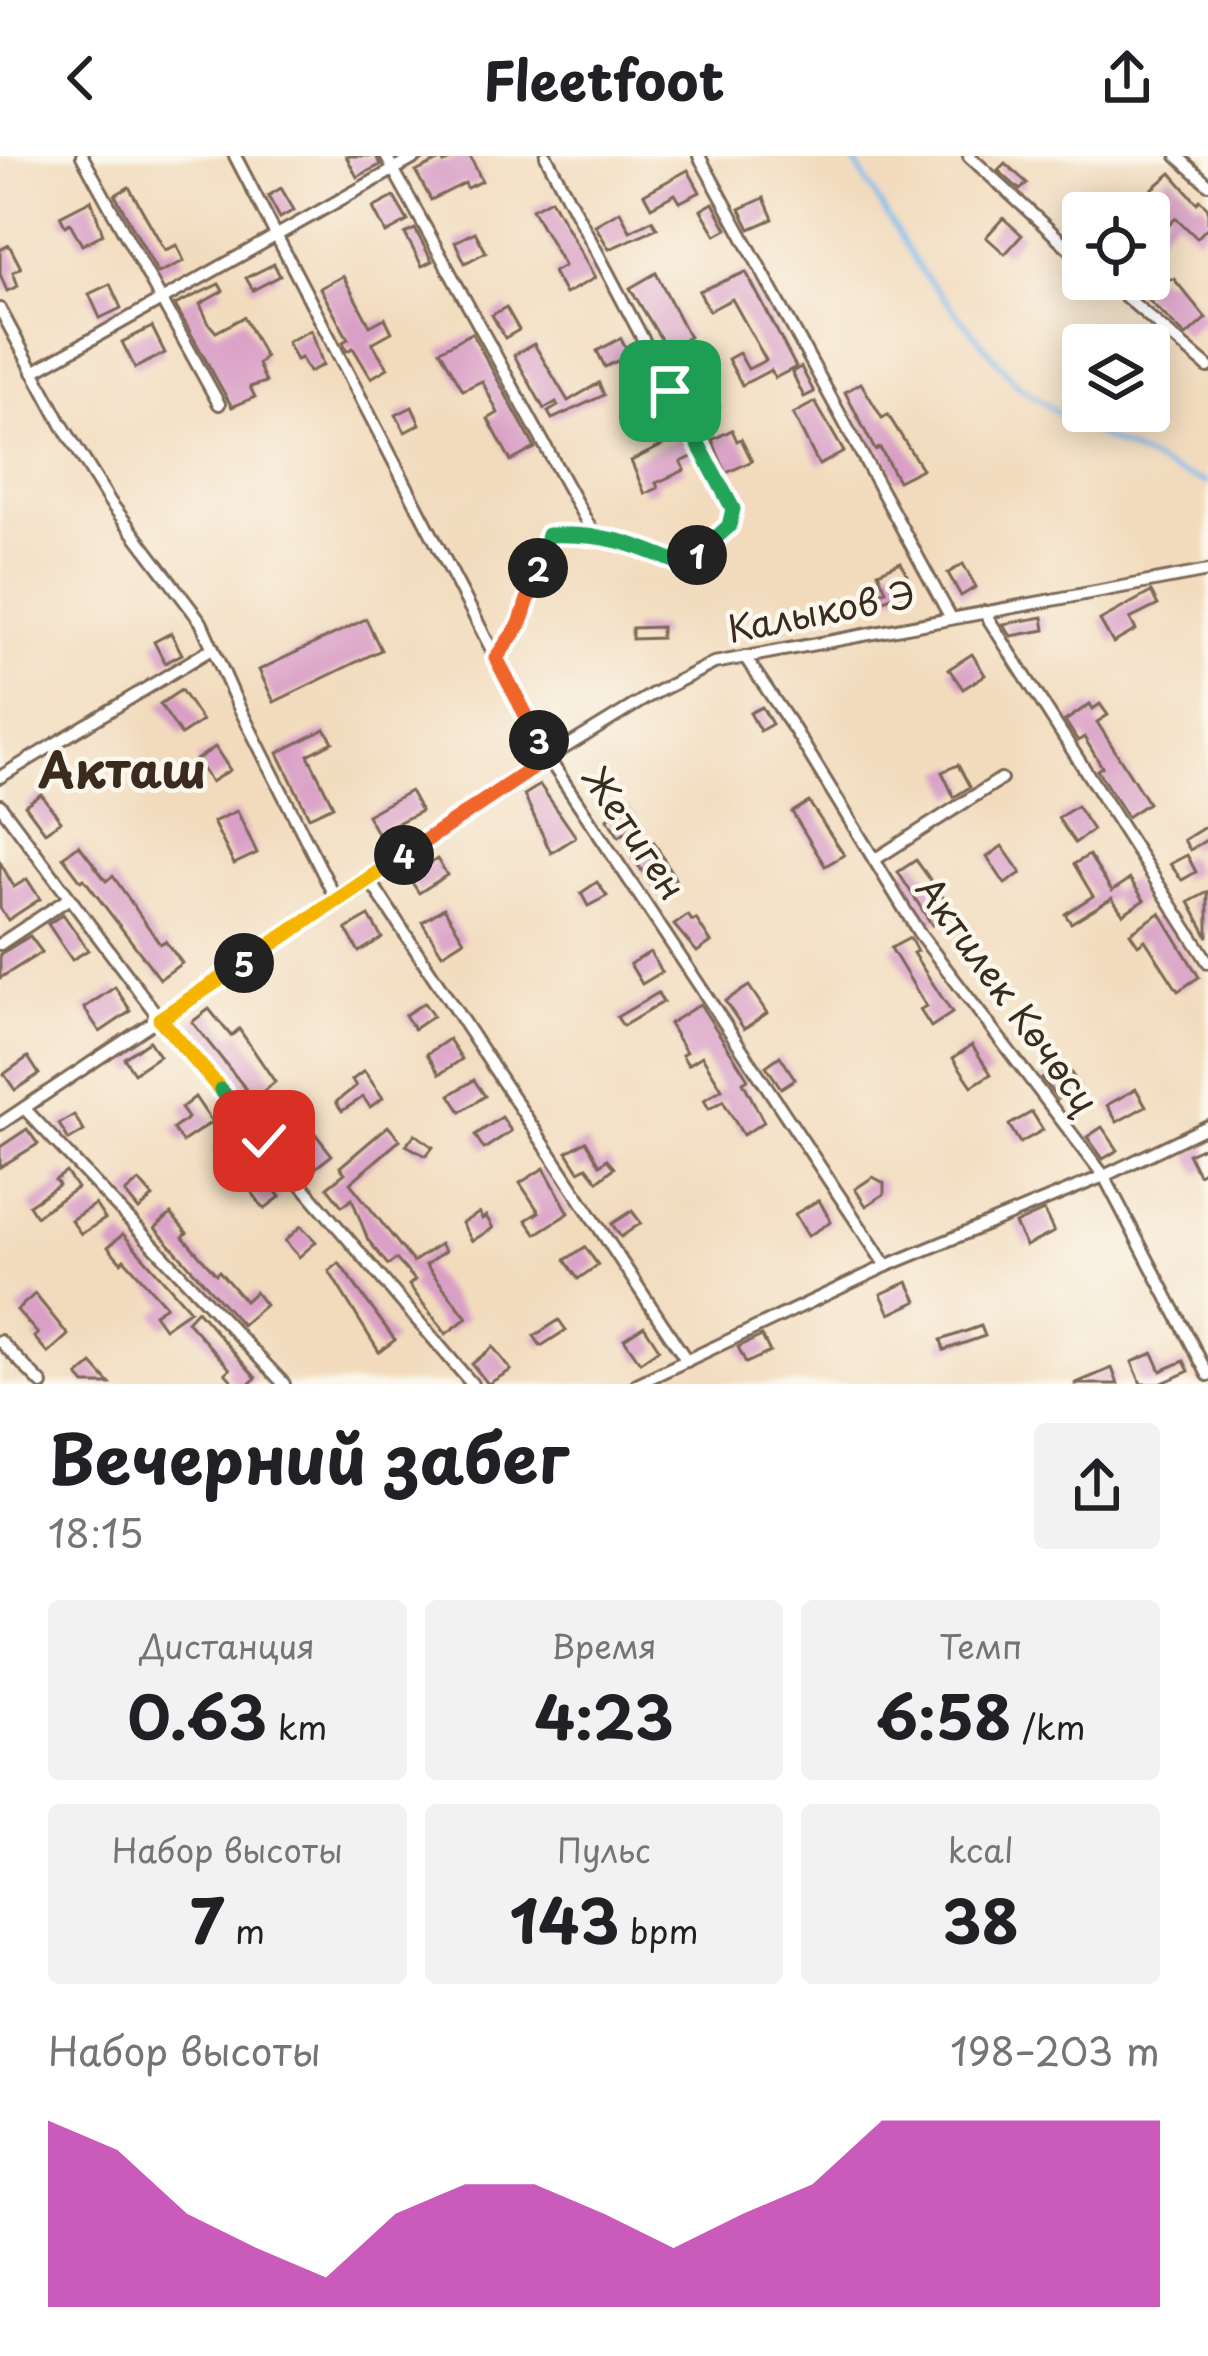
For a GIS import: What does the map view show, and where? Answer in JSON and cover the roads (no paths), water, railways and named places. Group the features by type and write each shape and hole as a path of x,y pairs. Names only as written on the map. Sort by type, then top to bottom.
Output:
{"street":[{"path":"82,156 219,404"},
{"name":"Жетиген","path":"235,156 548,758 886,1266"},
{"path":"33,372 389,162 418,156"},
{"path":"496,658 520,624 548,535 592,533 626,541 686,566 729,526 733,509 546,156"},
{"path":"699,156 951,618"},
{"path":"969,156 1062,242"},
{"path":"1177,156 1208,184"},
{"path":"389,162 592,533"},
{"path":"1130,300 1208,367"},
{"path":"0,309 110,502 201,622 337,901"},
{"name":"Калыков Э","path":"0,1124 548,758 714,663 1208,572"},
{"path":"984,612 1208,962"},
{"path":"0,777 212,648"},
{"name":"Актилек Көчөсү","path":"745,657 919,933 1104,1175 1207,1381"},
{"path":"874,860 1001,779"},
{"path":"0,805 160,1019 472,1384"},
{"path":"369,879 686,1360"},
{"path":"0,944 68,899"},
{"path":"24,1108 284,1384"},
{"path":"638,1384 886,1266 1208,1126"},
{"path":"0,1342 42,1384"}],"waterway":[{"path":"851,156 922,273 1018,385 1074,424 1208,483"}],"district":[{"name":"Акташ","path":"122,771"}]}
